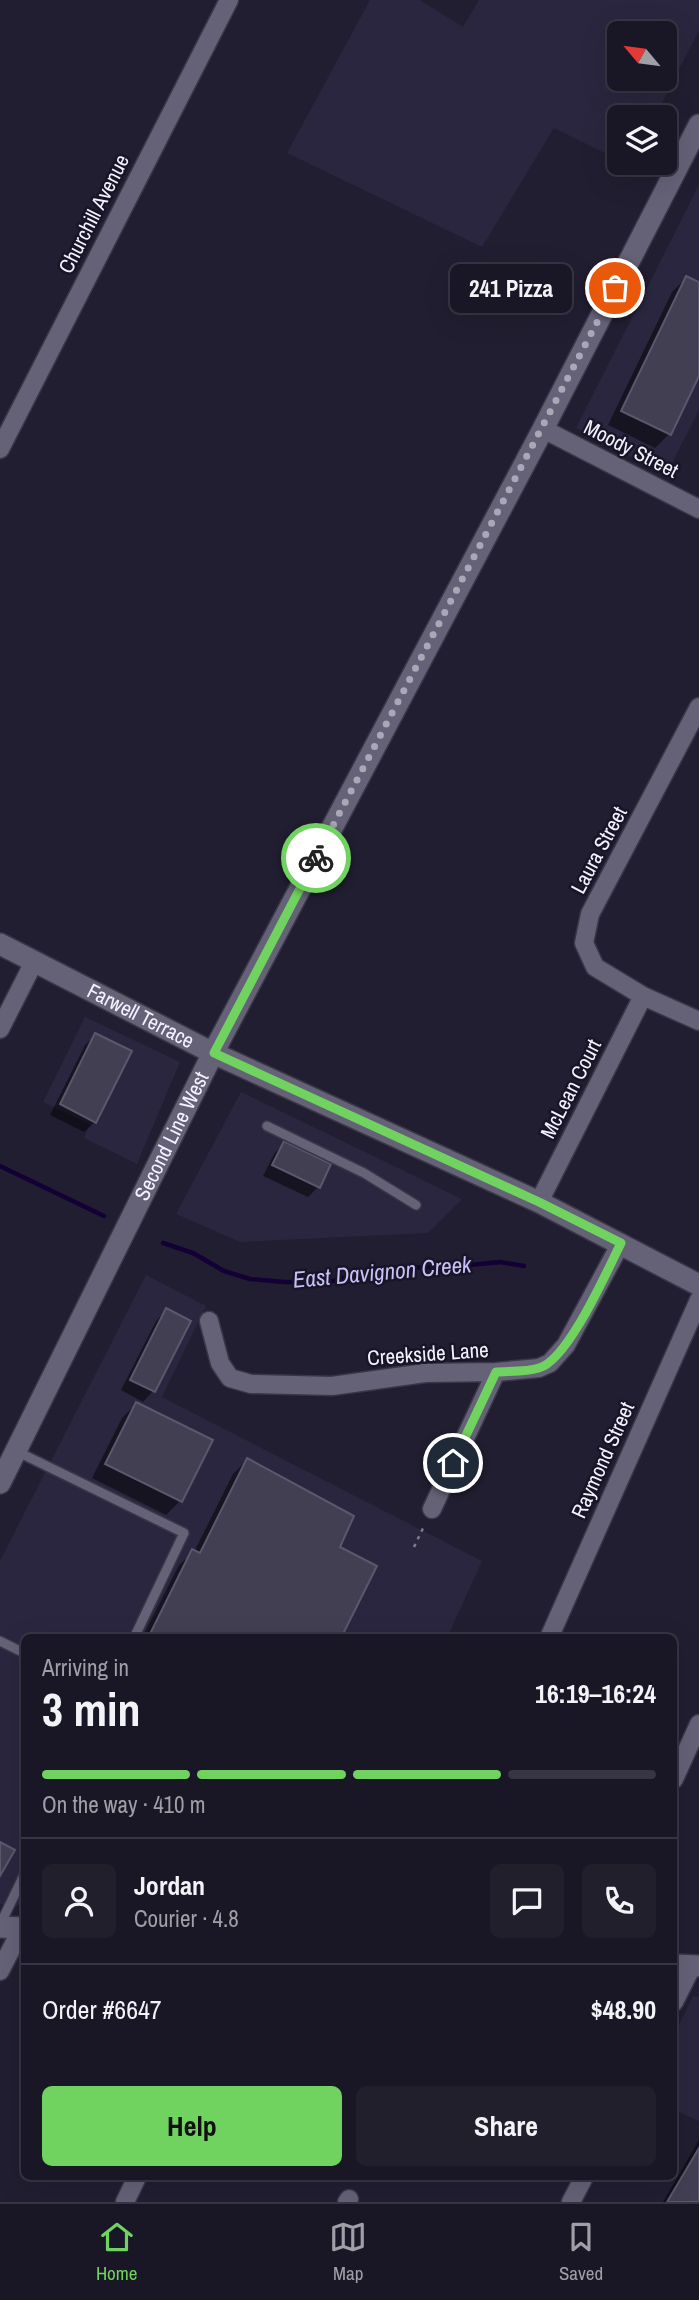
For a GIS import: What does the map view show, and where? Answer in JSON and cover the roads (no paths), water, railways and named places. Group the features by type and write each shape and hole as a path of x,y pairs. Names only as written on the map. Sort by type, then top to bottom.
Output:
{"main road":[{"name":"Second Line West","path":"0,1483 214,1053 543,429 699,125"},
{"name":"Farwell Terrace","path":"0,944 214,1053 539,1202 699,1285"},
{"path":"0,1926 21,1928"}],"street":[{"name":"Churchill Avenue","path":"0,449 229,0"},
{"name":"Moody Street","path":"543,429 699,509"},
{"name":"Laura Street","path":"699,707 590,914 584,943 595,967 643,996 699,1021"},
{"path":"0,1029 34,962"},
{"name":"McLean Court","path":"539,1202 643,996"},
{"name":"Creekside Lane","path":"209,1321 220,1363 230,1378 251,1384 332,1386 425,1373 496,1372 539,1368 550,1363 566,1345 621,1243"},
{"name":"Raymond Street","path":"551,1634 699,1300"},
{"path":"432,1509 496,1372"},
{"path":"677,1772 699,1724"},
{"path":"0,1971 21,1932"},
{"path":"677,1994 688,1966"},
{"path":"125,2202 136,2180"},
{"path":"571,2202 582,2180"}],"lane":[{"path":"267,1126 364,1172 416,1205"},
{"path":"16,1451 184,1533 136,1634"},
{"path":"0,1641 21,1652"},
{"path":"0,1926 21,1881"}],"waterway":[{"name":"East Davignon Creek","path":"0,1166 104,1216"},
{"name":"East Davignon Creek","path":"163,1243 193,1253 224,1271 250,1279 284,1282 328,1282 381,1268 449,1267 500,1262 524,1266"}],"place":[{"name":"241 Pizza","path":"615,288"}]}
